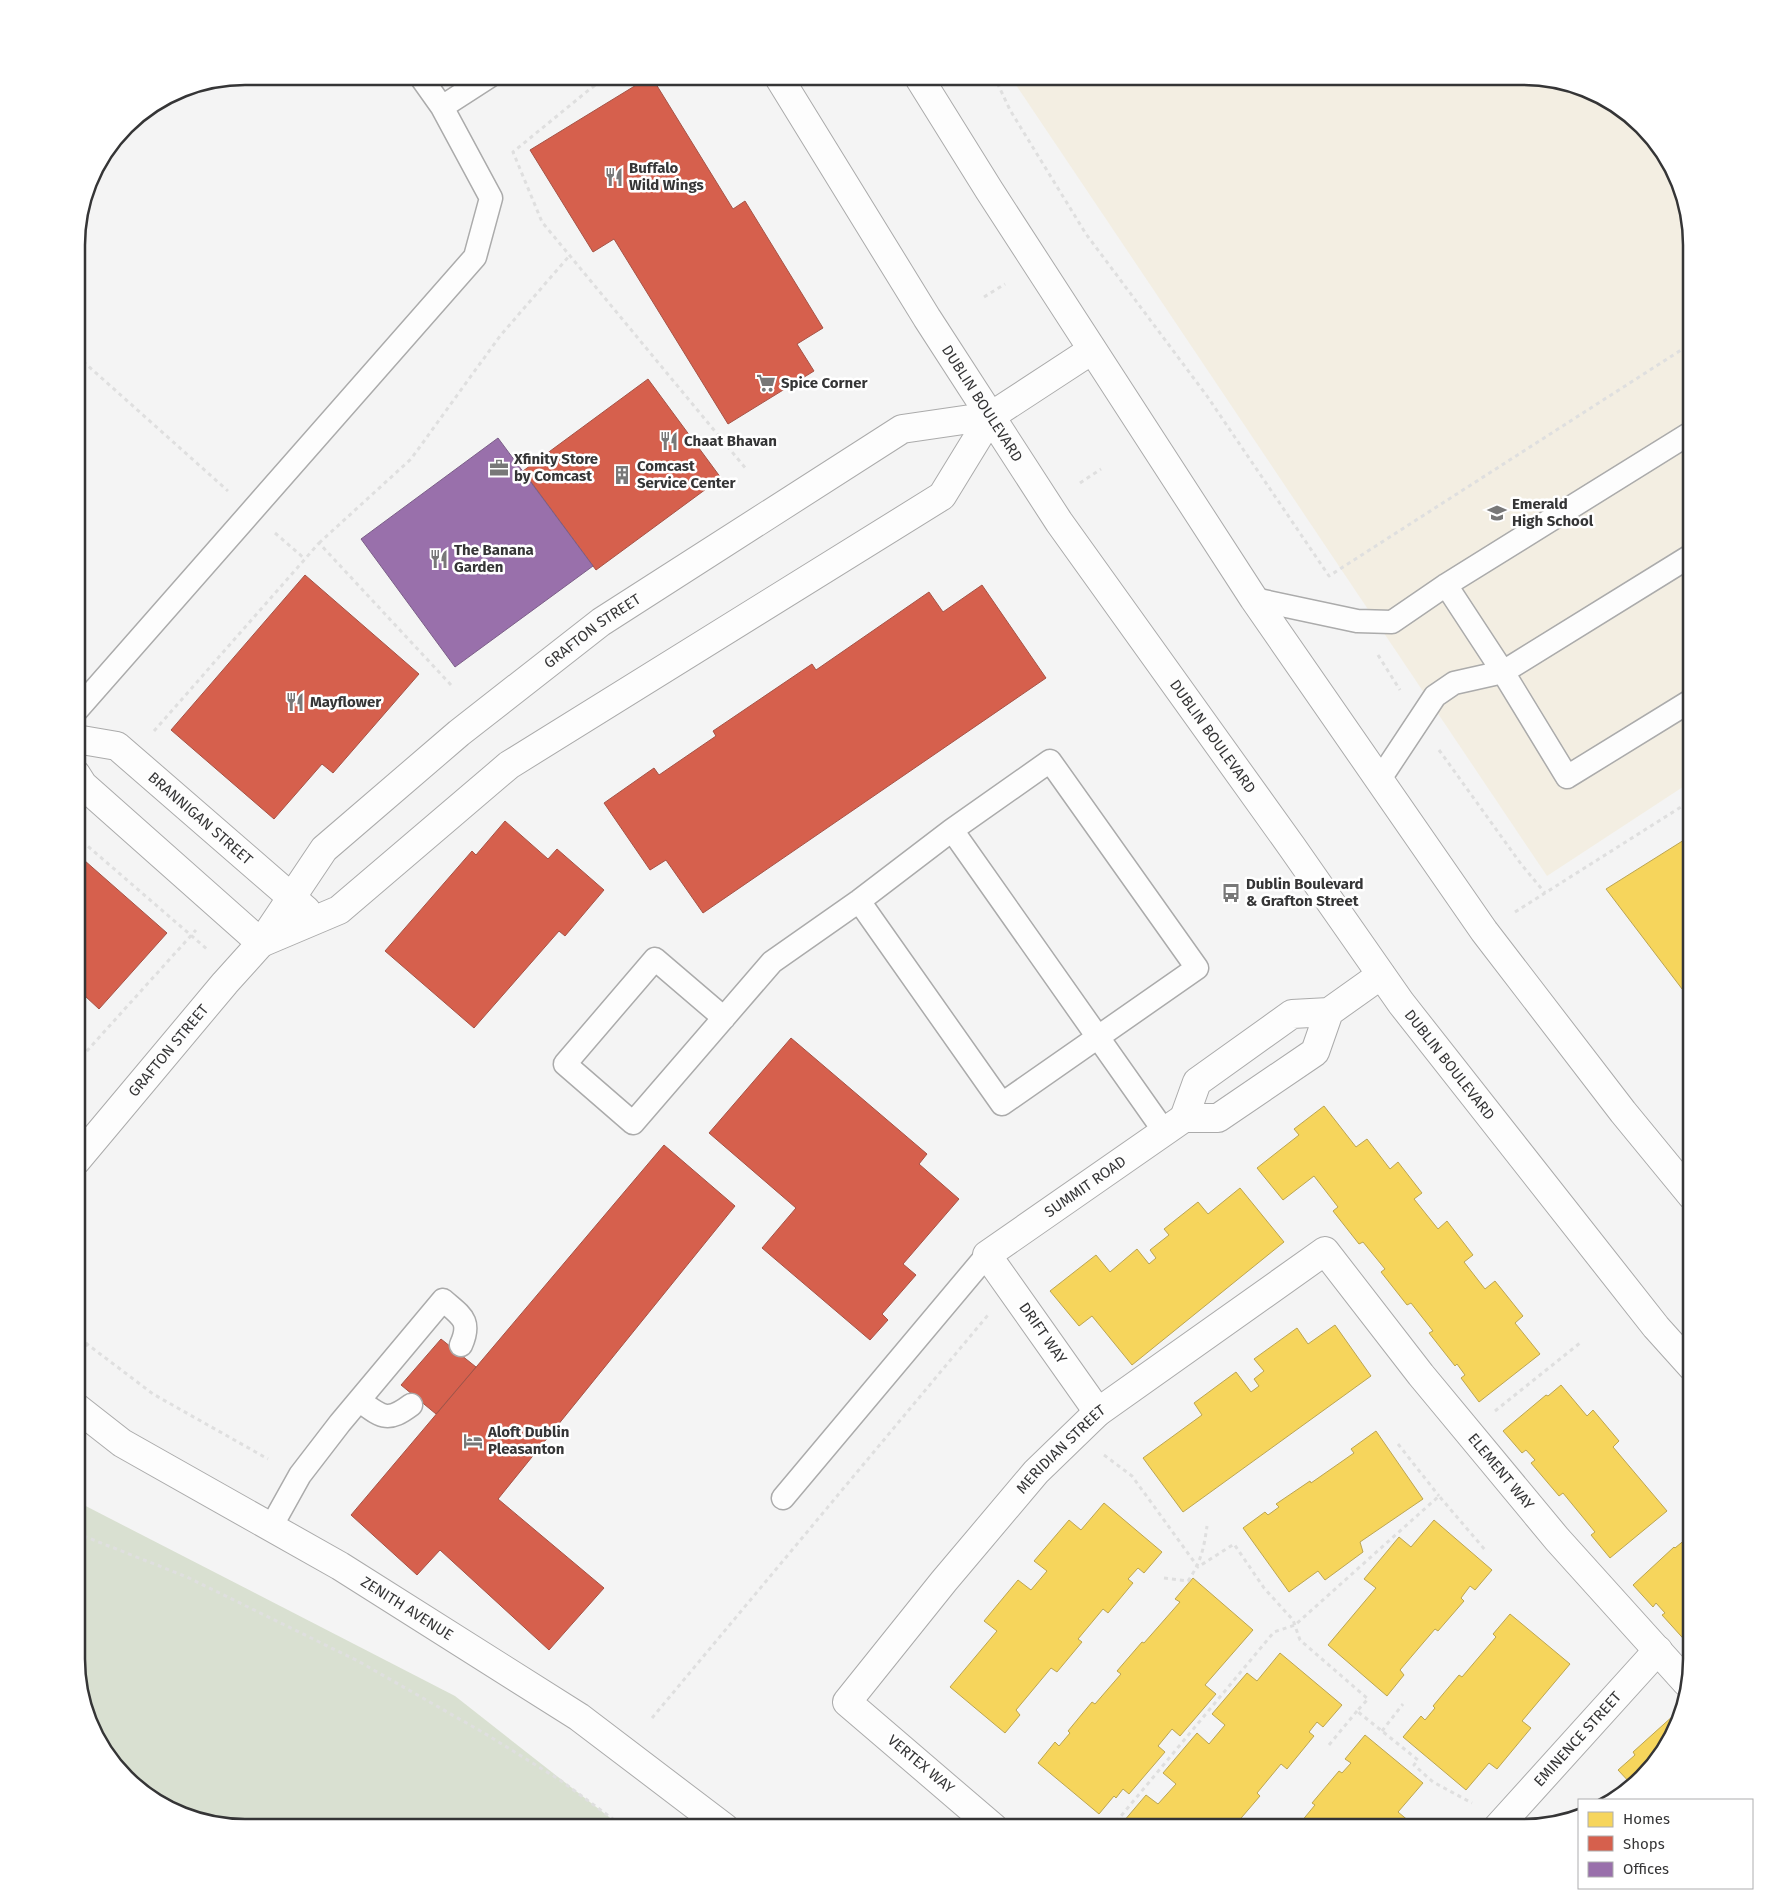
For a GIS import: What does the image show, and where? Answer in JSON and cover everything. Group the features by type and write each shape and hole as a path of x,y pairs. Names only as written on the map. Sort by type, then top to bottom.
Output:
{"street":[{"name":"DUBLIN BOULEVARD","path":"784,85 927,318 1058,522 1407,1011 1656,1327 1683,1357"},
{"path":"924,85 989,190 1254,599 1484,931 1683,1185"},
{"name":"GRAFTON STREET","path":"85,1150 225,983 262,943 324,849 459,733 601,622 902,429 991,416 1092,350"},
{"name":"GRAFTON STREET","path":"262,943 339,910 509,765 942,496 991,416"},
{"name":"BRANNIGAN STREET","path":"85,741 117,746 292,897 316,920"},
{"path":"85,787 262,943"},
{"path":"1174,1124 1197,1082 1204,1076 1292,1014 1329,1012 1381,975"},
{"path":"1174,1124 1218,1118 1315,1052 1329,1012"},
{"name":"SUMMIT ROAD","path":"987,1255 1174,1124"},
{"name":"MERIDIAN STREET","path":"847,1702 944,1581 1036,1472 1098,1412 1325,1251"},
{"name":"ELEMENT WAY","path":"1325,1251 1421,1375 1557,1539 1682,1677"},
{"name":"DRIFT WAY","path":"987,1255 1098,1412"},
{"name":"ZENITH AVENUE","path":"85,1414 122,1443 340,1566 579,1717 713,1819"},
{"name":"EMINENCE STREET","path":"1505,1819 1658,1650"},
{"name":"VERTEX WAY","path":"847,1702 984,1819"}],"lane":[{"path":"85,700 475,257 491,198 442,107 426,85"},
{"path":"442,107 476,85"},
{"path":"1254,599 1357,621 1392,622 1446,585 1683,438"},
{"path":"1380,779 1435,696 1454,683 1503,672 1683,561"},
{"path":"1446,585 1568,777 1683,706"},
{"path":"724,1018 655,959 565,1064 633,1123 724,1018 772,962 858,901 952,830 1050,761 1197,968 1002,1104 858,901"},
{"path":"952,830 1097,1037 1174,1124"},
{"path":"782,1498 987,1255"},
{"path":"271,1527 300,1475 443,1300 463,1317 466,1333 461,1346"},
{"path":"360,1401 380,1416 397,1415 411,1405"}],"path":[{"path":"596,85 513,152 542,222 747,470"},
{"path":"998,85 1010,110 1086,234 1206,396 1329,576 1683,350"},
{"path":"154,731 319,543 411,459 500,336 570,255"},
{"path":"984,296 1004,284"},
{"path":"85,363 305,559"},
{"path":"1080,483 1101,469"},
{"path":"319,543 451,685"},
{"path":"1484,931 1683,806"},
{"path":"85,844 192,935 209,952"},
{"path":"85,1053 192,935"},
{"path":"652,1718 983,1319 995,1310"},
{"path":"85,1341 153,1394 268,1459"},
{"path":"1489,1414 1502,1406 1580,1343"},
{"path":"1398,1444 1486,1551"},
{"path":"1102,1454 1132,1476 1198,1567"},
{"path":"1118,1819 1274,1632 1295,1625 1440,1496"},
{"path":"1164,1578 1188,1581 1198,1567 1204,1549 1207,1526"},
{"path":"85,1537 187,1577 358,1660 551,1774 613,1819"},
{"path":"1198,1567 1234,1544 1264,1588 1293,1620 1300,1640 1368,1699 1329,1745"},
{"path":"1382,1731 1403,1704"},
{"path":"1357,1711 1418,1760 1414,1765 1433,1782 1477,1806"}],"shaded area":[{"name":"Emerald High School","path":"1016,85 1534,85 1575,93 1603,106 1636,132 1662,165 1675,193 1683,234 1683,787 1547,876"}],"green space":[{"path":"85,1506 455,1696 612,1819 234,1819 193,1811 174,1803 148,1786 118,1756 106,1739 90,1701 85,1659"}],"building: Homes":[{"path":"1683,841 1683,990 1606,889"},
{"path":"1324,1106 1356,1147 1367,1139 1390,1169 1398,1162 1422,1193 1414,1199 1438,1229 1447,1221 1473,1255 1464,1262 1485,1289 1495,1281 1523,1316 1515,1323 1540,1354 1479,1402 1461,1378 1465,1375 1457,1364 1455,1366 1429,1333 1433,1331 1411,1303 1407,1305 1381,1272 1385,1269 1363,1242 1359,1244 1333,1211 1338,1207 1314,1176 1283,1200 1257,1168 1299,1135 1294,1129"},
{"path":"1240,1188 1284,1242 1132,1365 1092,1316 1079,1326 1050,1291 1096,1255 1110,1272 1137,1249 1149,1264 1156,1258 1150,1250 1169,1235 1164,1229 1198,1202 1208,1214"},
{"path":"1335,1325 1371,1376 1183,1512 1143,1458 1202,1415 1194,1403 1236,1372 1251,1392 1259,1386 1254,1379 1264,1371 1254,1359 1297,1328 1308,1344"},
{"path":"1561,1385 1587,1416 1593,1410 1619,1441 1613,1447 1667,1511 1610,1558 1591,1535 1595,1532 1563,1493 1559,1496 1531,1463 1535,1460 1526,1450 1522,1453 1503,1431"},
{"path":"1376,1431 1423,1499 1360,1542 1363,1552 1325,1580 1318,1571 1289,1592 1243,1528 1265,1512 1268,1515 1279,1507 1276,1504 1310,1481 1311,1483 1354,1453 1351,1449"},
{"path":"1104,1503 1162,1552 1144,1573 1138,1568 1128,1579 1133,1583 1108,1613 1103,1609 1078,1639 1082,1642 1057,1672 1051,1668 1016,1710 1020,1715 1005,1733 950,1687 997,1631 984,1621 1018,1580 1031,1590 1047,1571 1034,1561 1069,1520 1081,1530"},
{"path":"1434,1520 1492,1570 1475,1590 1470,1586 1461,1598 1464,1601 1438,1631 1435,1629 1400,1670 1404,1675 1387,1696 1328,1645 1376,1588 1364,1579 1399,1537 1411,1547"},
{"path":"1683,1541 1683,1638 1662,1615 1665,1613 1656,1603 1653,1607 1633,1585"},
{"path":"1193,1578 1253,1630 1205,1685 1216,1694 1180,1736 1172,1729 1158,1746 1165,1752 1129,1794 1123,1789 1116,1798 1114,1796 1099,1814 1038,1763 1055,1742 1059,1746 1070,1733 1068,1731 1092,1702 1095,1704 1121,1674 1117,1671 1180,1602 1175,1599"},
{"path":"1510,1614 1570,1664 1522,1721 1531,1728 1497,1769 1489,1763 1466,1790 1403,1737 1421,1716 1425,1720 1435,1708 1433,1706 1459,1675 1462,1677 1496,1637 1493,1634"},
{"path":"1280,1653 1342,1705 1323,1727 1317,1722 1309,1732 1314,1736 1287,1769 1281,1764 1257,1793 1260,1796 1240,1819 1126,1819 1146,1795 1158,1804 1176,1784 1163,1773 1197,1733 1209,1744 1225,1725 1212,1714 1247,1673 1257,1681"},
{"path":"1673,1716 1656,1748 1643,1765 1627,1780 1618,1770 1635,1755 1633,1752"},
{"path":"1365,1735 1423,1783 1398,1812 1406,1819 1303,1819 1315,1805 1312,1803 1339,1771 1342,1773 1351,1763 1345,1759"}],"building: Shops":[{"path":"636,85 657,85 733,209 745,201 823,328 797,344 814,371 728,424 614,239 593,252 530,150"},
{"name":"Comcast Service Center","path":"648,379 721,478 596,570 523,471"},
{"name":"Mayflower","path":"305,575 419,674 333,773 322,764 274,819 171,730"},
{"path":"982,585 1046,678 703,913 666,860 650,870 604,803 654,768 659,775 716,736 713,731 812,664 816,670 929,592 943,612"},
{"path":"505,821 548,859 557,849 604,890 565,936 559,931 474,1028 385,951 472,851 476,855"},
{"path":"85,861 167,933 99,1009 85,996"},
{"path":"791,1038 927,1154 919,1164 959,1199 903,1264 916,1275 882,1314 888,1320 870,1340 762,1248 796,1208 709,1133"},
{"path":"664,1145 735,1206 498,1499 604,1588 549,1650 440,1550 417,1575 351,1515"},
{"path":"441,1339 476,1367 436,1414 401,1385"}],"building: Offices":[{"path":"498,438 593,566 455,667 361,539"}],"place":[{"name":"Buffalo Wild Wings","path":"614,177"},
{"name":"Spice Corner","path":"766,383"},
{"name":"Chaat Bhavan","path":"669,441"},
{"name":"Xfinity Store by Comcast","path":"499,468"},
{"name":"Comcast Service Center","path":"622,475"},
{"name":"Emerald High School","path":"1497,513"},
{"name":"The Banana Garden","path":"439,559"},
{"name":"Mayflower","path":"295,702"},
{"name":"Dublin Boulevard & Grafton Street","path":"1231,893"},
{"name":"Aloft Dublin Pleasanton","path":"473,1441"}]}
